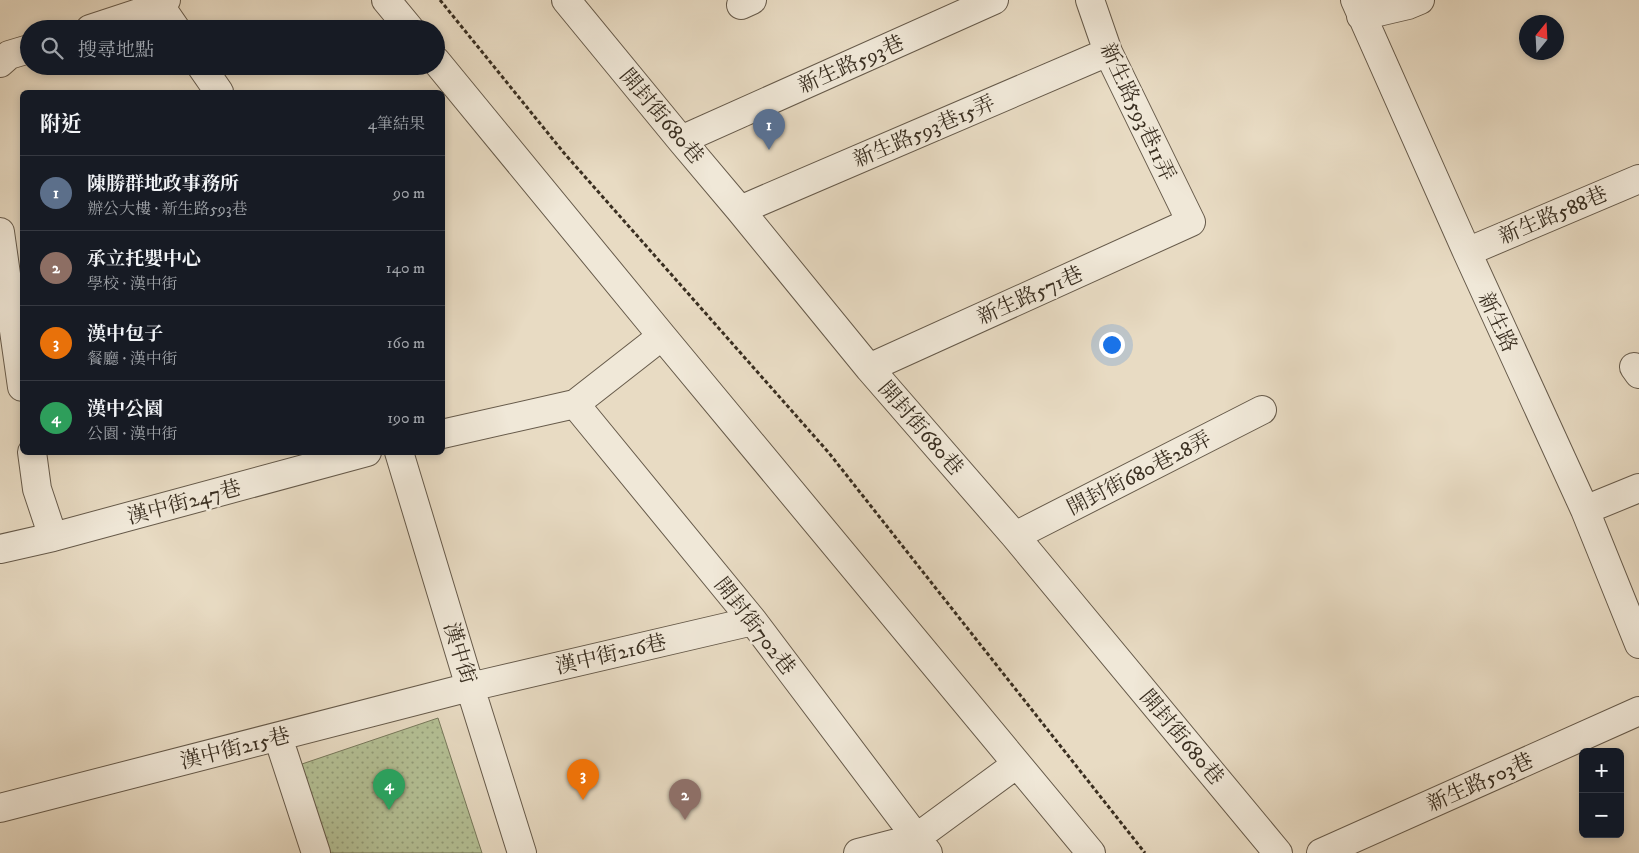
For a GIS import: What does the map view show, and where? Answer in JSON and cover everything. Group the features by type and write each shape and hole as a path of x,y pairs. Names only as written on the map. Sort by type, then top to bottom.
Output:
{"street":[{"path":"386,0 403,20"},
{"name":"開封街680巷","path":"566,0 869,368 1015,536 1278,853"},
{"name":"新生路593巷","path":"681,140 994,0"},
{"name":"新生路593巷11弄","path":"1090,0 1108,52 1190,222"},
{"path":"1358,8 1408,5 1420,0"},
{"path":"114,20 161,2 171,20"},
{"name":"新生路","path":"1358,8 1584,510 1639,644"},
{"path":"0,62 9,55 20,52"},
{"name":"新生路593巷15弄","path":"740,210 1108,52"},
{"path":"445,72 1091,853"},
{"path":"207,75 218,90"},
{"name":"新生路588巷","path":"1467,252 1639,179"},
{"name":"新生路571巷","path":"869,368 1190,222"},
{"path":"0,232 20,373"},
{"path":"445,433 575,404 662,336"},
{"name":"開封街702巷","path":"575,404 753,621 922,846"},
{"name":"開封街680巷28弄","path":"1015,536 1262,410"},
{"path":"32,455 37,489 53,537"},
{"name":"漢中街247巷","path":"0,549 53,537 356,455"},
{"name":"漢中街","path":"400,455 522,853"},
{"path":"1584,510 1639,488"},
{"name":"漢中街216巷","path":"470,687 753,621"},
{"name":"漢中街215巷","path":"0,808 470,687"},
{"name":"新生路503巷","path":"1321,853 1639,711"},
{"path":"278,737 316,853"},
{"path":"858,853 922,846 1017,764"}],"path":[{"path":"440,0 564,153 829,453 1145,853"}],"green space":[{"path":"438,718 482,853 325,853 296,766"}],"place":[{"name":"陳勝群地政事務所","path":"769,150"},
{"name":"漢中包子","path":"583,800"},
{"name":"漢中公園","path":"389,810"},
{"name":"承立托嬰中心","path":"685,820"}]}
